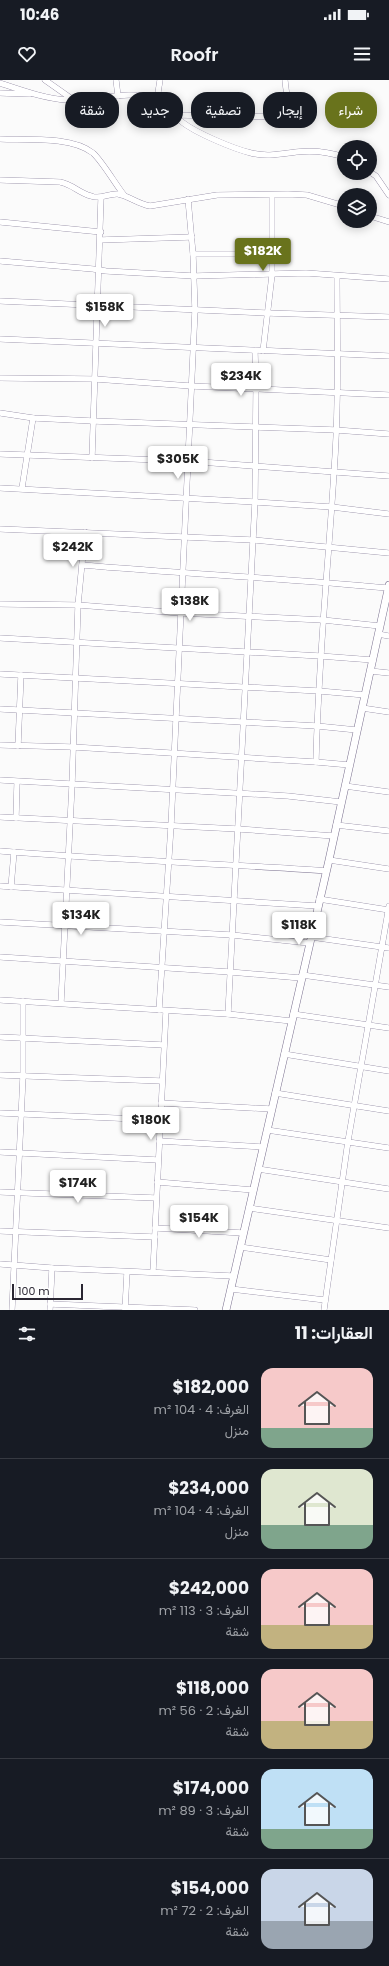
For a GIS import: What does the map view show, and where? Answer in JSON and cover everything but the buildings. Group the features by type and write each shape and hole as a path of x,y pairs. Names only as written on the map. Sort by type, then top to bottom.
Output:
{"street":[{"path":"45,80 65,94"},
{"path":"116,80 118,92"},
{"path":"158,92 160,80"},
{"path":"183,115 277,117 284,113 287,108 285,80"},
{"path":"0,83 40,94 65,99"},
{"path":"0,93 40,94"},
{"path":"183,122 210,137 251,153 272,156 297,152 331,153 337,155"},
{"path":"0,139 65,142 83,146 94,154 125,196"},
{"path":"377,177 389,195"},
{"path":"0,180 60,182 70,184 80,192 92,197 101,198 116,194 125,196 140,204 150,206 216,195 272,194 308,195 337,204"},
{"path":"263,351 272,275 272,194"},
{"path":"92,458 100,270 101,198"},
{"path":"159,1010 171,826 195,310 192,237 188,200"},
{"path":"377,218 389,222"},
{"path":"0,222 101,232"},
{"path":"100,240 192,237"},
{"path":"193,254 272,254"},
{"path":"0,261 100,270 194,276 306,273 389,279"},
{"path":"316,762 320,656 327,546 332,507 338,392 336,355 337,276"},
{"path":"0,301 389,317"},
{"path":"0,339 336,355 389,356"},
{"path":"228,1014 255,502 255,351"},
{"path":"0,378 95,379 191,386 389,395"},
{"path":"0,413 33,418 336,430 389,434"},
{"path":"22,488 33,418"},
{"path":"0,454 187,461 389,476"},
{"path":"0,488 22,488 332,507 389,514"},
{"path":"0,529 253,540 389,553"},
{"path":"61,1003 72,785 78,605 85,532"},
{"path":"82,566 182,574 325,582 388,591 329,860 318,902 226,1310"},
{"path":"0,604 78,605 180,613 323,620 380,626"},
{"path":"378,634 389,636"},
{"path":"0,638 373,660"},
{"path":"370,671 389,673"},
{"path":"0,674 318,691 365,695"},
{"path":"18,746 21,675"},
{"path":"362,708 389,712"},
{"path":"0,709 317,726 357,730"},
{"path":"0,745 73,747 350,765"},
{"path":"0,780 17,783 311,798 341,802"},
{"path":"16,818 17,783"},
{"path":"345,786 389,792"},
{"path":"0,817 238,829 334,836"},
{"path":"336,824 389,831"},
{"path":"0,851 68,856 236,864 326,872"},
{"path":"11,887 14,852"},
{"path":"329,860 389,870"},
{"path":"0,886 166,897 318,902 389,908 348,1141 324,1310"},
{"path":"0,922 310,940 389,948"},
{"path":"0,957 302,976 389,988"},
{"path":"0,1000 228,1014 291,1022"},
{"path":"12,1310 23,1076 23,1001"},
{"path":"153,1272 166,1011"},
{"path":"293,1014 389,1028"},
{"path":"0,1037 164,1045"},
{"path":"284,1054 389,1071"},
{"path":"0,1075 162,1082"},
{"path":"275,1093 389,1111"},
{"path":"161,1103 271,1109"},
{"path":"0,1113 160,1120"},
{"path":"267,1130 389,1148"},
{"path":"159,1141 263,1147"},
{"path":"0,1152 158,1160"},
{"path":"258,1169 389,1189"},
{"path":"157,1182 253,1190"},
{"path":"0,1192 156,1198"},
{"path":"249,1208 389,1228"},
{"path":"155,1228 243,1233"},
{"path":"0,1231 154,1237"},
{"path":"240,1247 331,1260"},
{"path":"0,1264 127,1272 234,1276"},
{"path":"52,1268 50,1307 195,1310"},
{"path":"125,1309 127,1272"},
{"path":"230,1289 325,1300"}]}
